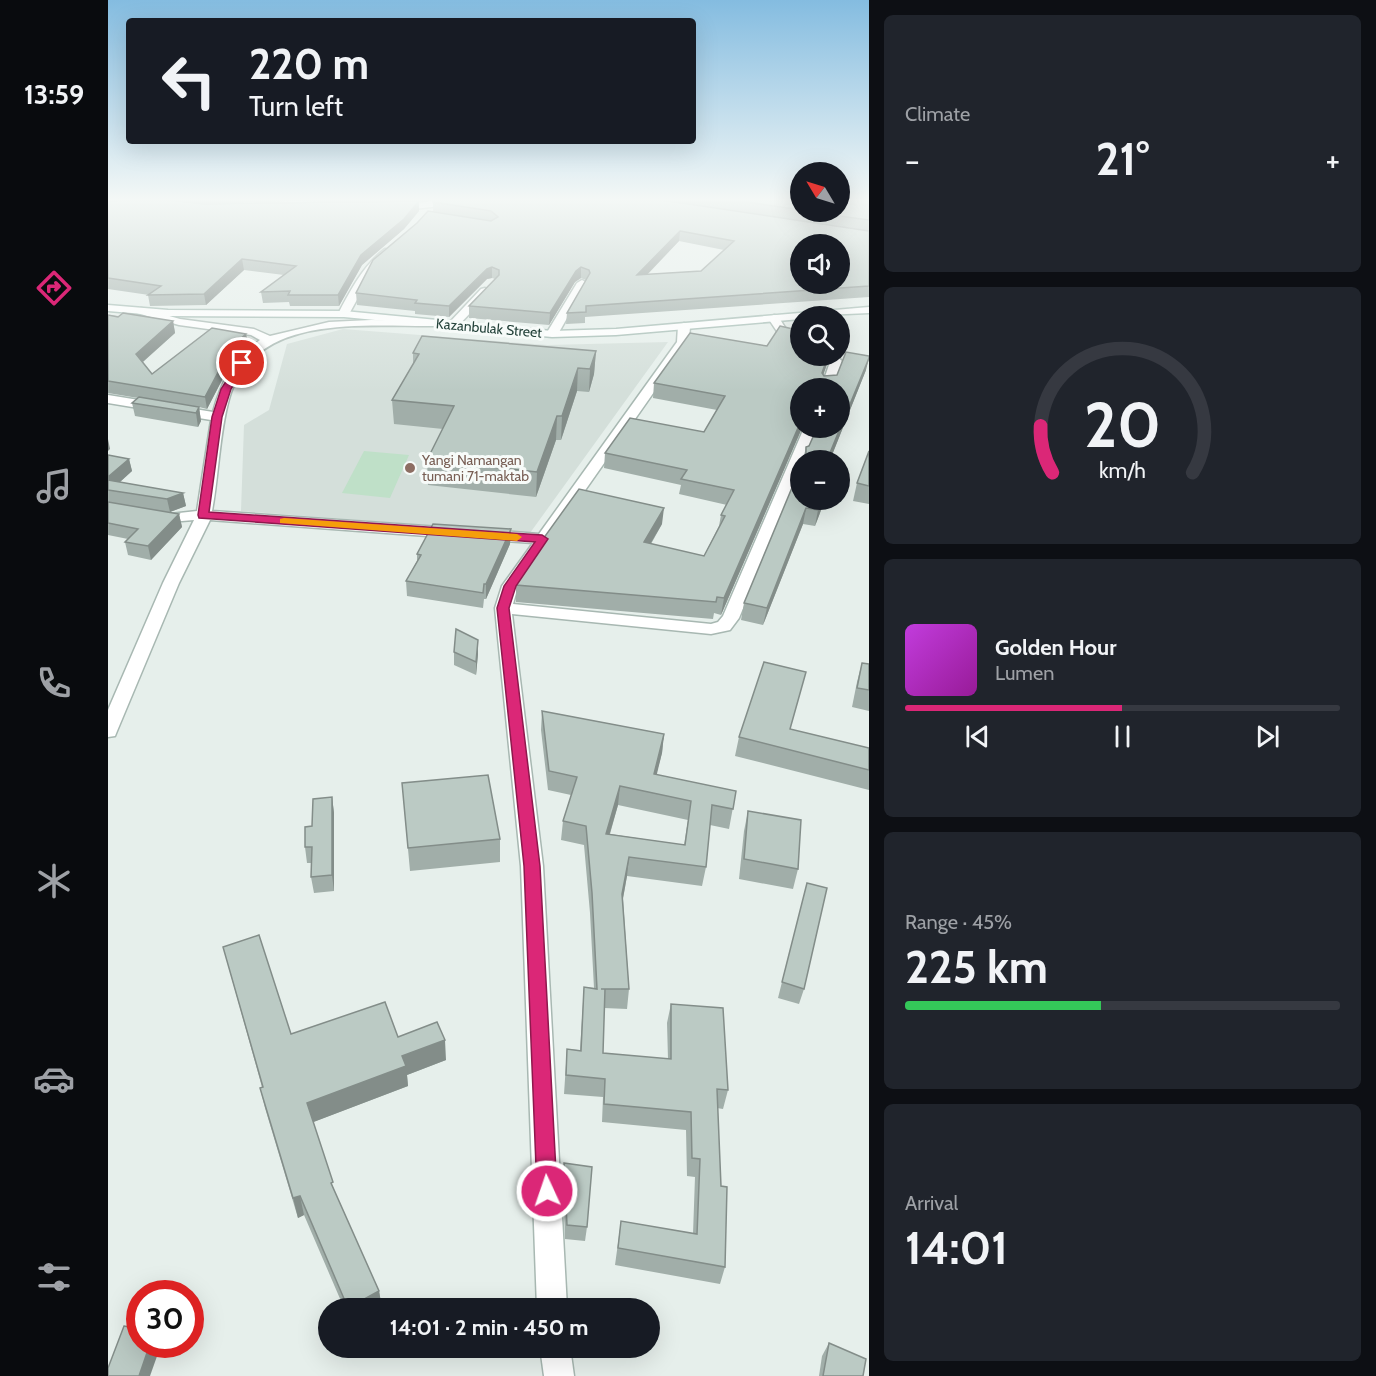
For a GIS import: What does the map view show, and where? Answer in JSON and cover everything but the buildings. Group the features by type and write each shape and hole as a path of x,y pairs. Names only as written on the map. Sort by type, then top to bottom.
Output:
{"street":[{"path":"344,314 363,274 373,262"},
{"path":"453,325 493,283"},
{"path":"552,334 582,283"},
{"name":"Kazanbulak Street","path":"108,308 141,311 344,314 552,334 684,327 869,310"},
{"path":"141,311 179,322 254,332 265,337 266,341"},
{"path":"774,318 782,331 790,336"},
{"path":"108,731 167,591 203,515 217,417 226,389 250,352 266,341 290,331 326,324 435,323"},
{"path":"552,1298 532,866 503,608 510,586 682,342 684,327"},
{"path":"108,399 217,417"},
{"path":"503,608 711,628 724,626 732,618 807,438"},
{"path":"108,507 170,518 203,515 542,539"},
{"path":"557,1358 559,1376"}],"shaded area":[{"name":"Yangi Namangan tumani 71-maktab","path":"343,329 548,345 668,342 530,533 241,511 244,425 269,410 287,344"}],"green space":[{"path":"364,451 409,455 390,498 342,493"}],"slow traffic":[{"path":"284,521 517,537"}],"place":[{"name":"Yangi Namangan tumani 71-maktab","path":"410,468"}],"route":[{"path":"242,363 226,389 217,417 203,515 542,539 510,586 503,608 532,866 547,1191"}]}
